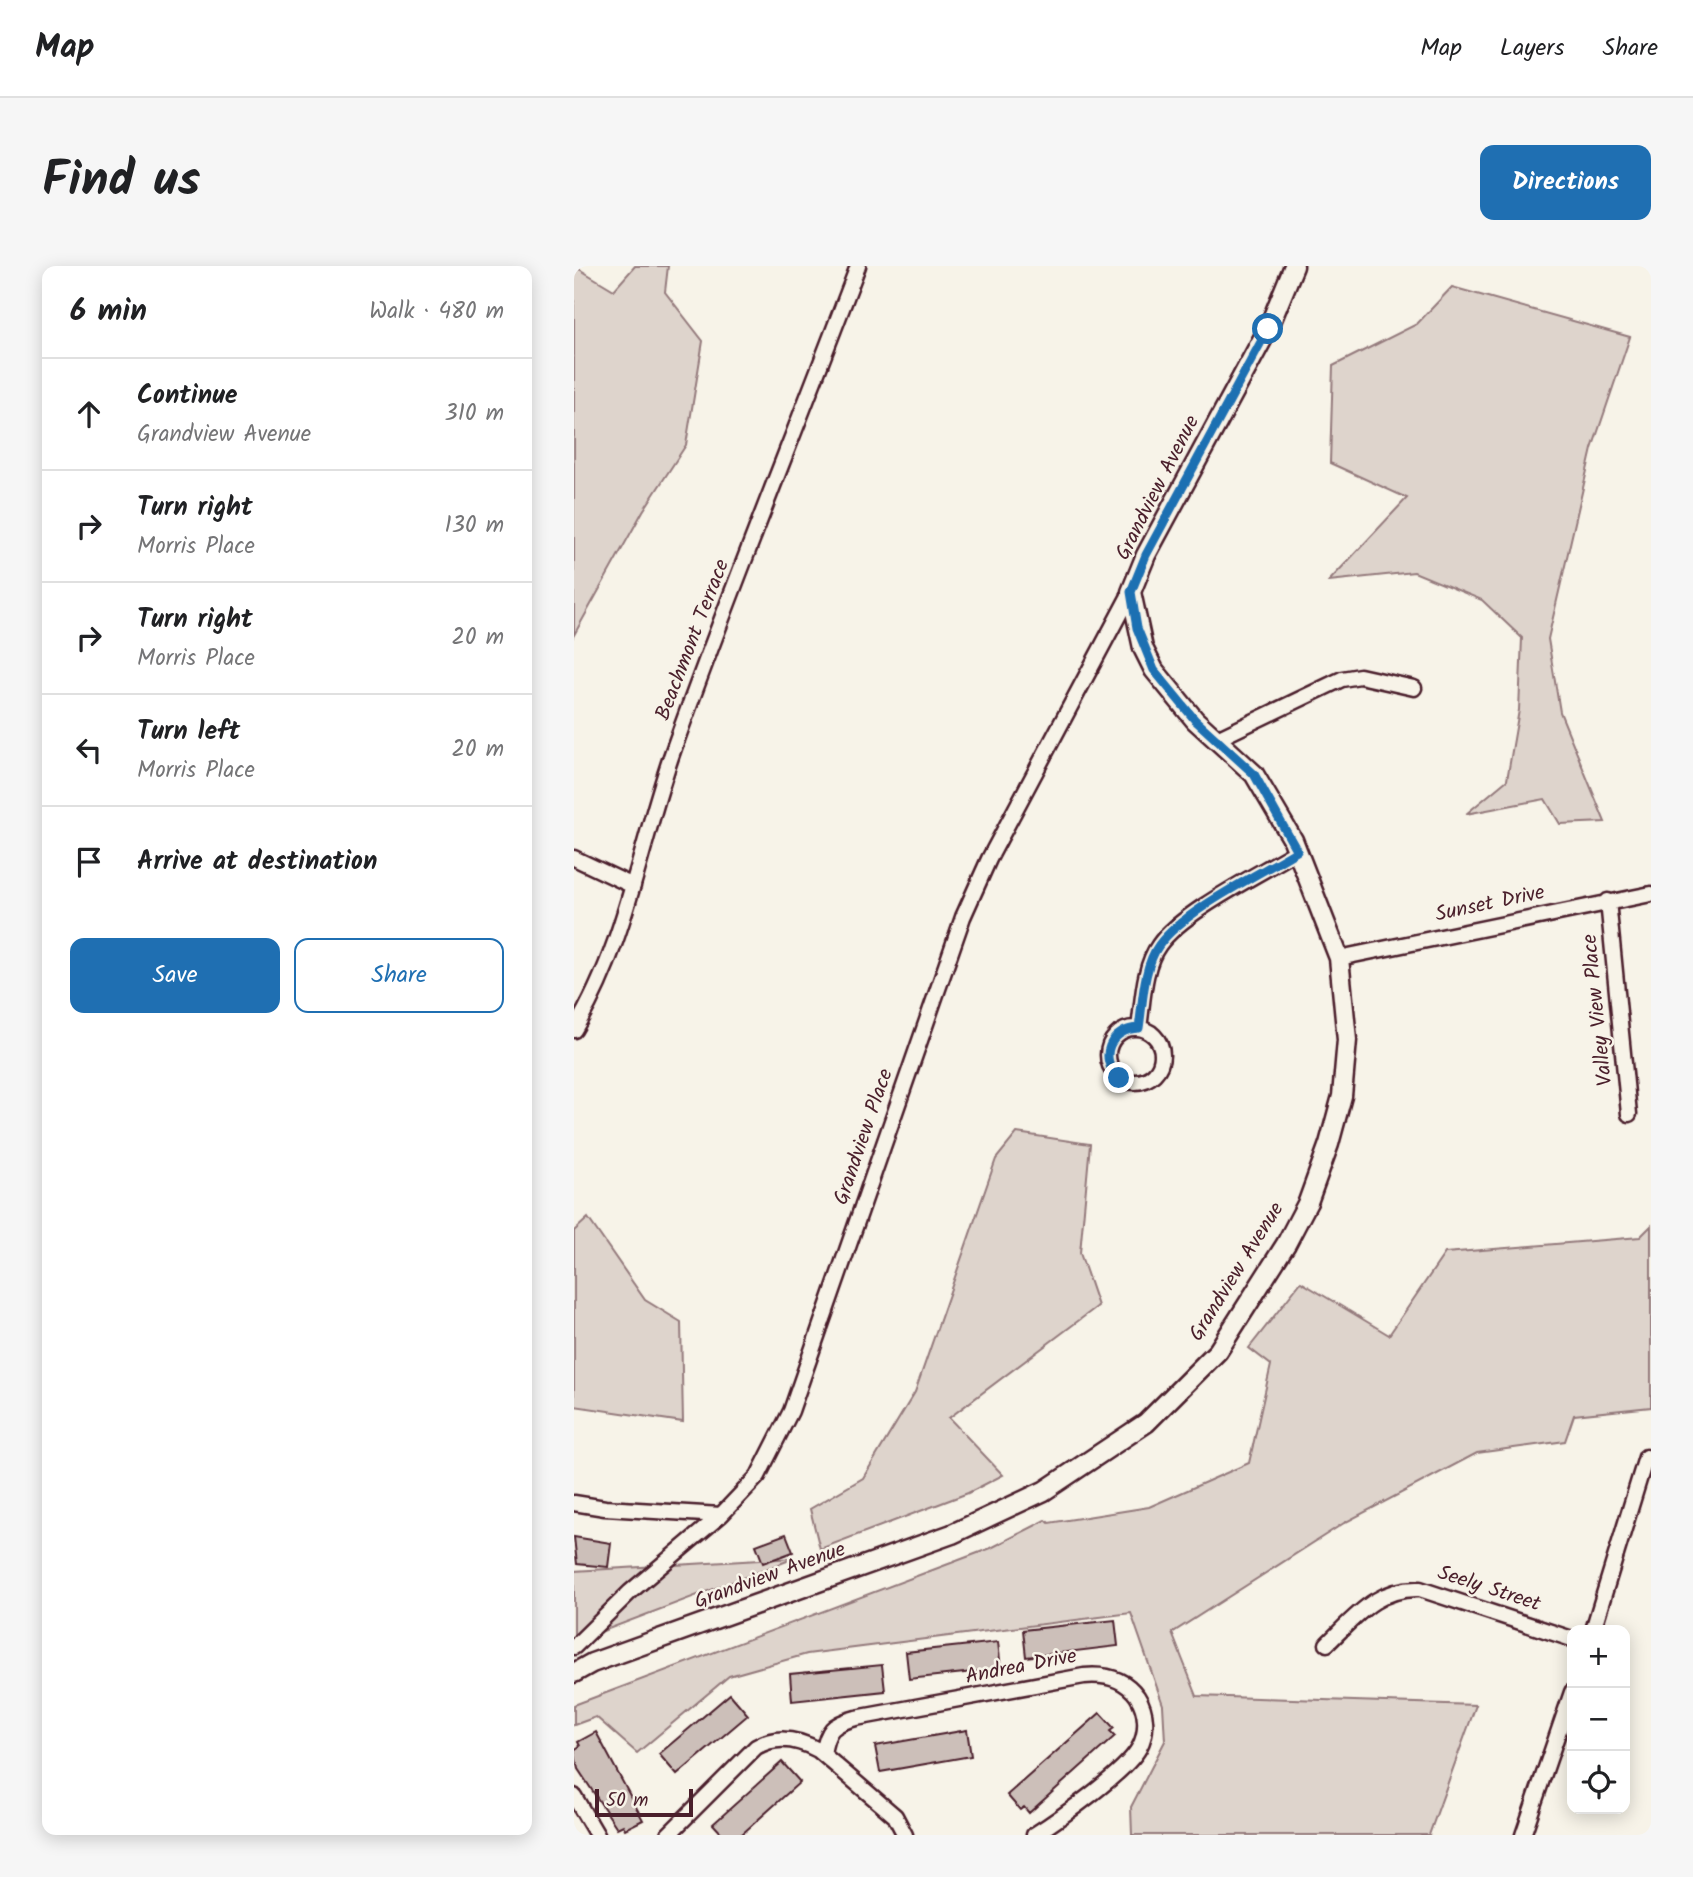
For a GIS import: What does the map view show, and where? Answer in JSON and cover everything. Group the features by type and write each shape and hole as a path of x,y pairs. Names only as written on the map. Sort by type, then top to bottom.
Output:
{"main road":[{"name":"Grandview Avenue","path":"574,1672 952,1534 1044,1491 1146,1423 1218,1351 1286,1244 1308,1202 1329,1144 1342,1096 1348,1040 1339,958 1297,851 1254,774 1195,720 1154,670 1137,628 1131,592 1146,555 1268,329 1294,266"}],"street":[{"name":"Beachmont Terrace","path":"574,1030 593,1000 633,886 672,754 858,266"},
{"name":"Grandview Place","path":"574,1647 630,1592 721,1515 758,1476 791,1411 963,917 989,859 1131,592"},
{"path":"1217,740 1342,679 1360,676 1414,688"},
{"path":"1139,1028 1149,968 1159,945 1182,922 1297,851"},
{"path":"574,858 633,886"},
{"name":"Sunset Drive","path":"1339,958 1651,894"},
{"name":"Valley View Place","path":"1608,901 1629,1114"},
{"path":"1595,1625 1646,1457"},
{"path":"574,1503 605,1508 721,1515"},
{"name":"Seely Street","path":"1327,1644 1371,1602 1406,1588 1420,1588 1567,1637"},
{"name":"Andrea Drive","path":"823,1754 827,1732 831,1726 856,1718 1084,1676 1100,1675 1124,1683 1138,1698 1145,1717 1140,1747 1127,1762 1034,1835"},
{"path":"1523,1835 1567,1707"},
{"path":"668,1835 756,1747 767,1741 805,1743 823,1754 895,1815 905,1835"},
{"path":"574,1796 597,1835"}],"shaded area":[{"path":"574,266 614,290 635,266 668,266 665,292 703,341 686,445 643,511 574,635"},
{"path":"1452,287 1630,337 1592,449 1548,639 1560,712 1605,822 1560,824 1545,799 1466,814 1507,780 1519,710 1522,638 1482,600 1414,572 1329,581 1407,498 1330,463 1333,366 1417,324"},
{"path":"1017,1133 1090,1144 1080,1253 1098,1306 949,1418 1003,1475 968,1493 820,1549 810,1509 863,1478 915,1392 996,1159"},
{"path":"588,1218 645,1300 681,1322 683,1422 574,1406 574,1231"},
{"path":"1651,1226 1651,1407 1574,1415 1565,1441 1477,1453 1344,1523 1172,1633 1197,1696 1476,1705 1429,1835 1132,1835 1131,1807 1165,1741 1163,1705 1131,1613 807,1654 729,1676 637,1753 596,1717 574,1725 574,1705 991,1548 1046,1520 1049,1523 1149,1507 1249,1463 1271,1365 1249,1348 1301,1282 1389,1335 1445,1253 1640,1237"},
{"path":"795,1558 574,1642 574,1571"}],"building":[{"path":"786,1534 793,1552 763,1563 756,1545"},
{"path":"574,1537 611,1543 608,1567 577,1564"},
{"path":"1115,1620 1118,1646 1026,1657 1023,1630"},
{"path":"998,1642 1001,1669 909,1679 906,1652"},
{"path":"882,1665 885,1691 792,1701 790,1674"},
{"path":"730,1694 748,1715 677,1775 659,1754"},
{"path":"1100,1713 1114,1728 1110,1731 1115,1736 1029,1813 1024,1807 1020,1810 1007,1795"},
{"path":"967,1730 971,1756 880,1772 875,1746"},
{"path":"596,1732 643,1820 625,1829 623,1825 617,1828 578,1769 574,1750 580,1746 578,1742"},
{"path":"782,1762 800,1782 741,1835 723,1835 713,1824"}],"route":[{"path":"1119,1078 1109,1065 1109,1045 1120,1032 1128,1028 1139,1028 1149,968 1159,945 1182,922 1297,851 1254,774 1195,720 1154,670 1137,628 1131,592 1146,555 1268,329"}]}
